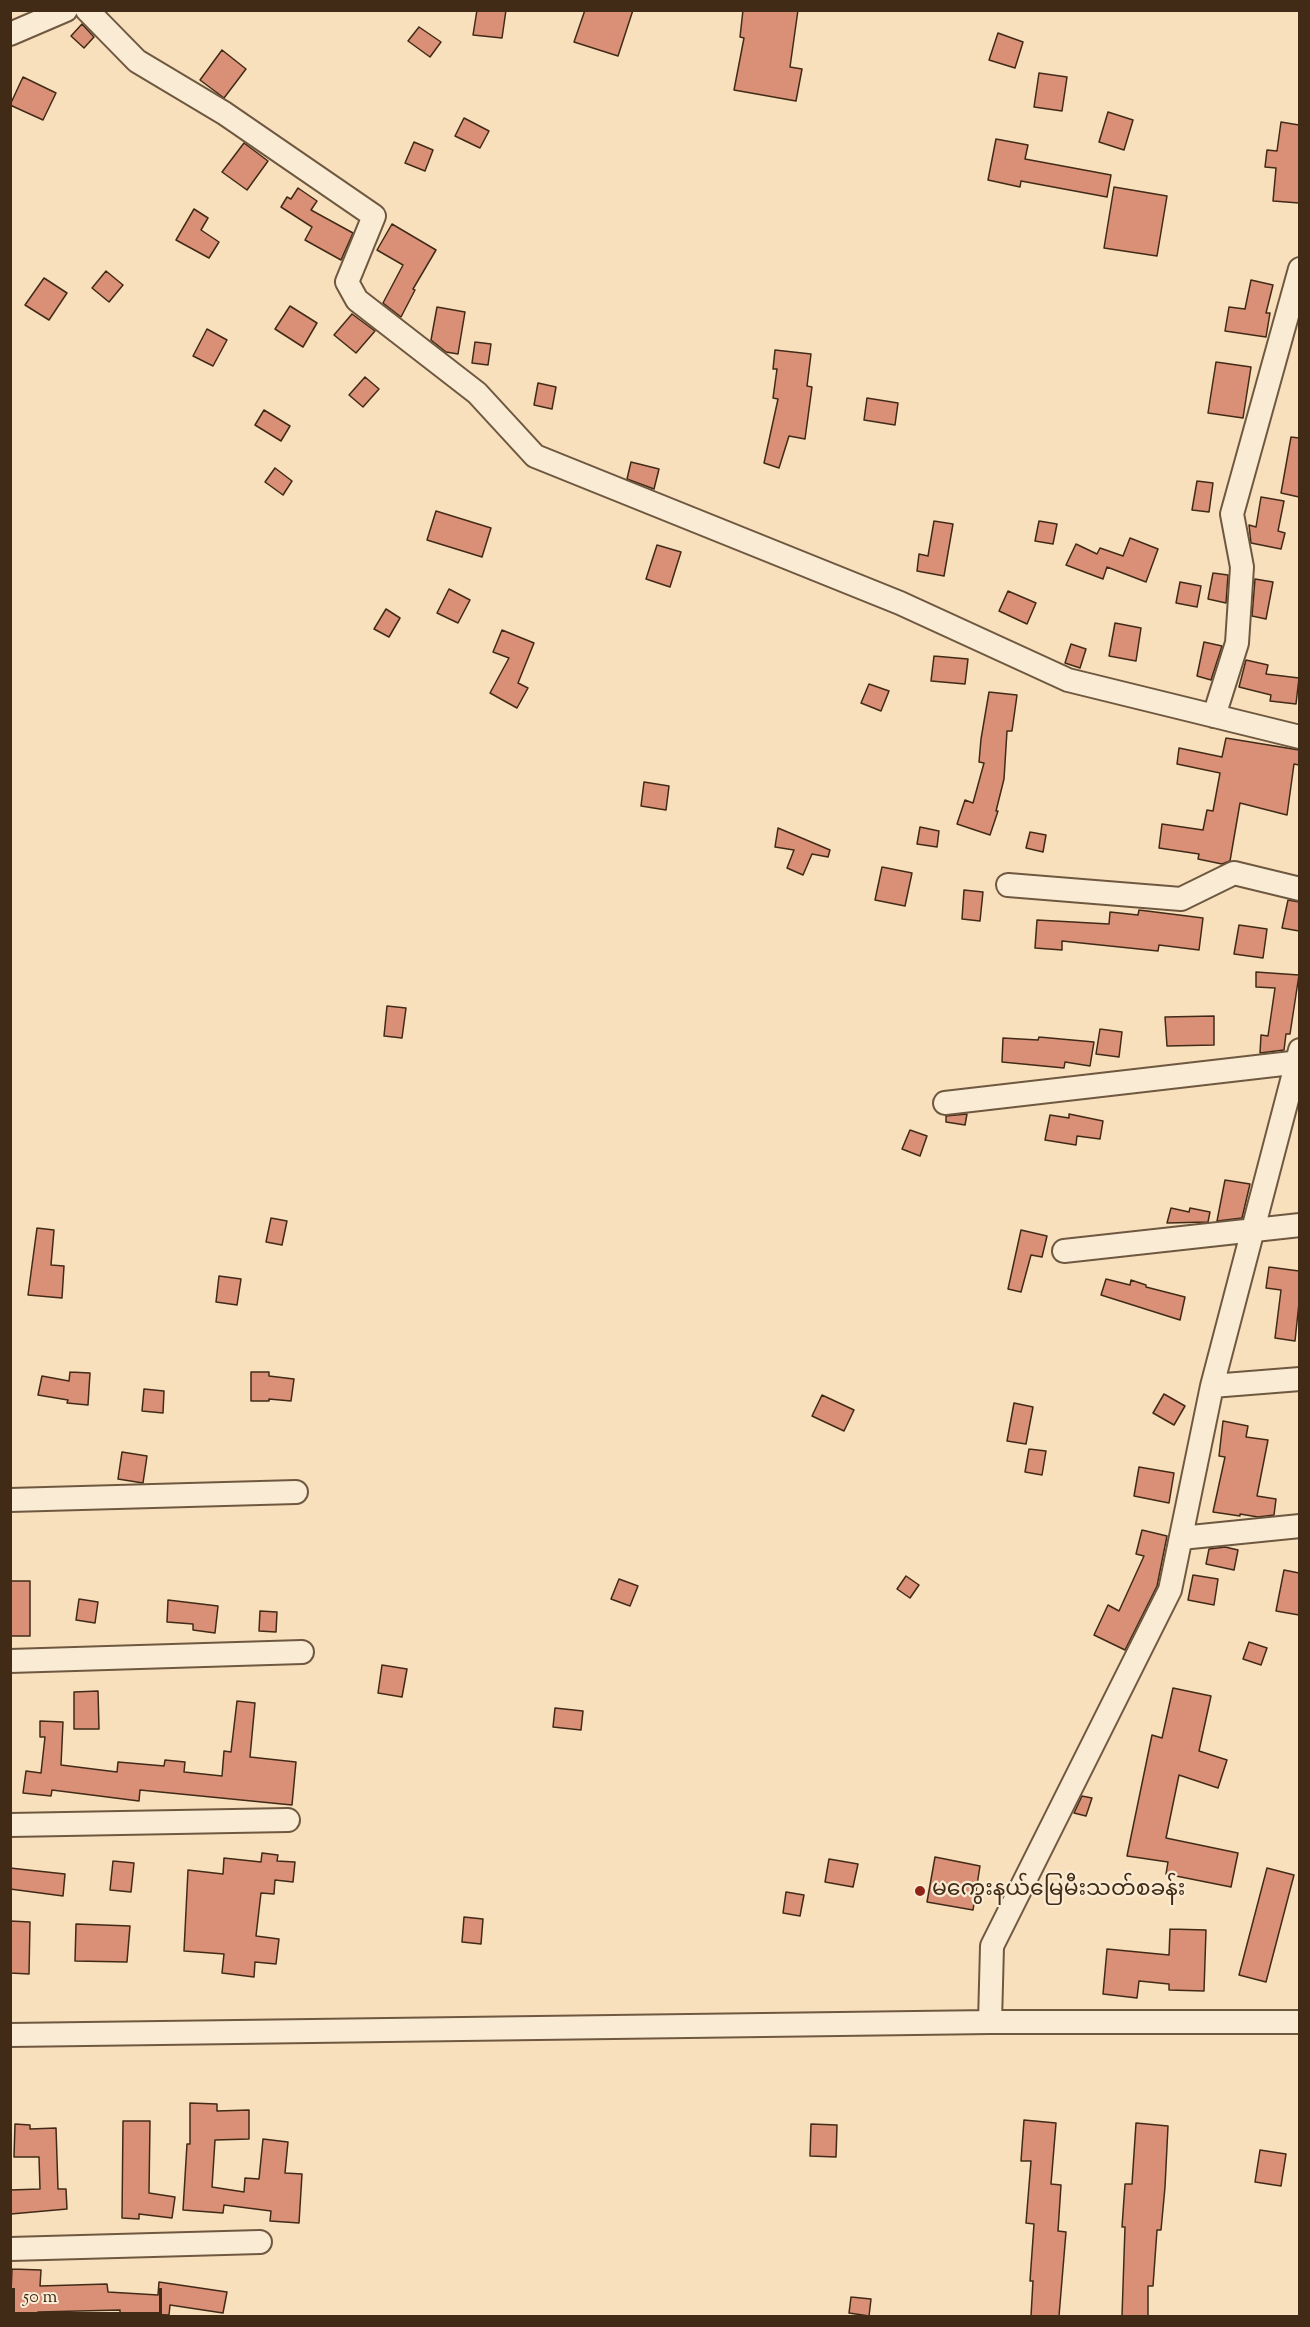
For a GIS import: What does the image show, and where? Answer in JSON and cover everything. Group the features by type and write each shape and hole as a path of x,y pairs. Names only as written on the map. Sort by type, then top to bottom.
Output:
{"street":[{"path":"10,34 66,10"},
{"path":"87,10 137,61 224,113 374,216 347,282 357,300 477,393 535,456 900,603 1068,680 1299,737"},
{"path":"1214,716 1237,643 1242,567 1232,514 1299,268"},
{"path":"1008,885 1181,899 1234,873 1299,889"},
{"path":"945,1103 1298,1058 1212,1386 1170,1590 992,1946 990,2022"},
{"path":"1064,1251 1299,1226"},
{"path":"1212,1386 1299,1379"},
{"path":"10,1500 296,1492"},
{"path":"1180,1538 1299,1526"},
{"path":"10,1661 302,1652"},
{"path":"10,1825 288,1820"},
{"path":"10,2035 990,2022 1299,2022"},
{"path":"10,2249 260,2242"}],"building":[{"path":"477,10 506,10 502,38 473,35"},
{"path":"585,10 633,10 618,56 574,42"},
{"path":"743,10 798,10 790,67 802,69 796,101 734,90 744,38 740,37"},
{"path":"82,24 94,37 84,48 71,36"},
{"path":"419,27 441,42 430,57 408,41"},
{"path":"998,33 1023,42 1015,68 989,60"},
{"path":"222,50 246,69 224,98 200,80"},
{"path":"1039,73 1067,77 1062,111 1034,107"},
{"path":"23,77 56,93 43,120 10,105"},
{"path":"1108,112 1133,120 1124,150 1099,142"},
{"path":"464,118 489,131 480,148 455,136"},
{"path":"1281,122 1299,125 1299,203 1273,201 1276,168 1265,167 1267,150 1277,151"},
{"path":"996,139 1028,145 1025,159 1111,175 1107,197 1021,181 1020,187 988,180"},
{"path":"414,142 433,150 425,171 405,163"},
{"path":"244,143 268,161 247,190 222,172"},
{"path":"1114,187 1167,196 1157,256 1104,248"},
{"path":"298,188 317,201 311,210 353,233 341,260 305,240 312,227 281,207 287,197 291,199"},
{"path":"194,209 208,218 201,230 219,242 209,258 176,240"},
{"path":"392,224 436,250 413,289 415,290 401,317 383,303 403,265 377,250"},
{"path":"106,271 123,285 109,302 92,288"},
{"path":"44,278 67,293 49,320 25,305"},
{"path":"1251,280 1273,285 1266,313 1270,313 1266,337 1225,331 1229,307 1245,309"},
{"path":"290,306 317,323 303,347 275,329"},
{"path":"437,307 465,312 458,354 446,352 431,340"},
{"path":"352,314 375,331 356,353 334,335"},
{"path":"207,329 227,340 213,366 193,356"},
{"path":"475,342 491,344 488,365 472,363"},
{"path":"775,350 811,354 807,386 812,387 805,439 789,436 779,468 764,463 778,399 773,398 777,369 773,369"},
{"path":"1216,362 1251,367 1243,418 1208,413"},
{"path":"365,377 379,389 363,407 349,395"},
{"path":"538,383 556,387 552,409 534,405"},
{"path":"867,398 898,403 895,425 864,420"},
{"path":"264,410 290,426 281,441 255,425"},
{"path":"1291,437 1299,438 1299,497 1281,493"},
{"path":"631,462 659,469 654,489 627,479"},
{"path":"275,468 292,481 283,495 265,482"},
{"path":"1197,481 1213,483 1209,512 1192,510"},
{"path":"1261,497 1284,501 1278,531 1285,533 1281,549 1251,543 1249,525 1256,527"},
{"path":"436,511 491,528 482,557 427,540"},
{"path":"934,521 953,524 944,576 917,571 919,554 928,556"},
{"path":"1039,521 1057,524 1053,544 1035,541"},
{"path":"1130,538 1158,549 1146,582 1107,567 1103,579 1066,565 1076,544 1097,554 1100,548 1123,556"},
{"path":"657,545 681,552 670,587 646,579"},
{"path":"1213,573 1228,575 1226,603 1208,599"},
{"path":"1255,579 1273,582 1266,619 1252,616"},
{"path":"1180,582 1201,586 1197,607 1176,603"},
{"path":"449,589 470,600 458,623 437,613"},
{"path":"1008,591 1036,603 1027,624 999,611"},
{"path":"386,609 400,618 389,637 374,629"},
{"path":"1115,623 1141,628 1136,661 1109,656"},
{"path":"502,630 534,643 518,683 528,688 517,708 490,693 509,658 493,652"},
{"path":"1204,642 1222,646 1211,680 1197,676"},
{"path":"1071,644 1086,649 1080,668 1065,663"},
{"path":"934,656 968,659 965,684 931,681"},
{"path":"1246,660 1268,665 1266,674 1299,678 1296,704 1270,701 1271,695 1239,687"},
{"path":"869,684 889,691 881,711 861,703"},
{"path":"989,692 1017,695 1012,731 1007,731 1004,779 996,811 998,811 990,835 957,824 965,800 973,803 984,763 979,762"},
{"path":"1226,738 1299,750 1299,765 1294,764 1287,815 1240,803 1230,861 1222,864 1198,859 1199,854 1159,848 1162,824 1203,830 1207,810 1213,811 1220,773 1177,764 1179,748 1222,757"},
{"path":"644,782 669,786 666,810 641,806"},
{"path":"920,827 939,831 937,847 917,844"},
{"path":"778,828 830,850 828,857 812,854 803,875 787,868 794,850 775,847"},
{"path":"1030,832 1046,835 1043,852 1026,848"},
{"path":"882,867 912,873 905,906 875,900"},
{"path":"964,890 983,892 980,921 962,919"},
{"path":"1288,900 1299,902 1299,931 1282,928"},
{"path":"1139,910 1203,918 1199,950 1159,945 1158,951 1062,941 1062,950 1035,948 1037,920 1109,924 1110,912 1138,915"},
{"path":"1239,925 1267,929 1263,958 1234,954"},
{"path":"1256,972 1299,975 1290,1034 1286,1034 1284,1050 1260,1053 1261,1035 1268,1036 1275,988 1256,987"},
{"path":"387,1006 406,1008 402,1038 384,1036"},
{"path":"1214,1016 1214,1045 1167,1046 1165,1017"},
{"path":"1100,1029 1122,1032 1119,1057 1096,1054"},
{"path":"1039,1037 1094,1042 1090,1066 1065,1062 1064,1068 1002,1062 1003,1038 1038,1040"},
{"path":"967,1114 965,1125 946,1122 946,1116"},
{"path":"1069,1114 1103,1121 1100,1139 1077,1136 1076,1145 1045,1140 1050,1115 1069,1118"},
{"path":"910,1130 927,1136 920,1156 902,1149"},
{"path":"1225,1180 1250,1184 1242,1218 1217,1221"},
{"path":"1171,1208 1189,1212 1190,1208 1210,1212 1208,1222 1167,1223"},
{"path":"271,1218 287,1221 282,1245 266,1242"},
{"path":"37,1228 54,1230 51,1265 64,1266 62,1298 28,1295"},
{"path":"1021,1230 1047,1236 1042,1257 1031,1255 1021,1292 1008,1289"},
{"path":"1269,1267 1299,1271 1299,1303 1295,1341 1275,1338 1281,1290 1266,1288"},
{"path":"219,1276 241,1279 237,1305 216,1302"},
{"path":"1106,1279 1130,1285 1131,1280 1146,1285 1146,1287 1185,1297 1180,1320 1101,1295"},
{"path":"70,1372 90,1373 88,1405 67,1403 68,1400 38,1395 42,1376 69,1381"},
{"path":"251,1372 269,1372 269,1376 294,1379 291,1401 269,1399 269,1401 251,1401"},
{"path":"144,1389 164,1391 163,1413 142,1411"},
{"path":"1164,1394 1185,1406 1174,1425 1153,1413"},
{"path":"822,1395 854,1410 844,1431 812,1416"},
{"path":"1014,1403 1033,1407 1026,1444 1007,1441"},
{"path":"1223,1421 1248,1426 1246,1437 1268,1440 1257,1496 1276,1499 1274,1515 1258,1517 1213,1512 1225,1457 1219,1456"},
{"path":"1029,1449 1046,1451 1042,1475 1025,1472"},
{"path":"122,1452 147,1456 143,1483 118,1479"},
{"path":"1139,1467 1174,1473 1169,1503 1134,1496"},
{"path":"1142,1530 1167,1536 1157,1586 1125,1650 1094,1635 1108,1605 1119,1611 1144,1556 1136,1554"},
{"path":"1225,1547 1238,1550 1234,1570 1206,1564 1209,1549"},
{"path":"1284,1570 1299,1573 1299,1615 1276,1611"},
{"path":"1193,1575 1218,1579 1214,1605 1188,1600"},
{"path":"906,1576 919,1585 910,1598 897,1589"},
{"path":"619,1579 638,1586 630,1606 611,1599"},
{"path":"10,1581 30,1581 30,1636 10,1636"},
{"path":"79,1599 98,1602 95,1623 76,1620"},
{"path":"168,1600 218,1606 215,1633 193,1630 193,1624 167,1622"},
{"path":"260,1611 277,1612 276,1632 259,1631"},
{"path":"1249,1642 1267,1648 1261,1665 1243,1659"},
{"path":"382,1665 407,1669 402,1697 378,1693"},
{"path":"1173,1688 1211,1696 1199,1751 1227,1760 1218,1788 1179,1775 1166,1838 1238,1853 1231,1887 1166,1874 1168,1862 1127,1856 1152,1735 1162,1738"},
{"path":"98,1691 99,1729 74,1729 74,1692"},
{"path":"237,1701 255,1703 250,1757 296,1762 292,1805 140,1790 139,1801 52,1790 51,1796 23,1793 26,1771 41,1773 45,1737 40,1737 40,1721 63,1722 61,1765 117,1772 118,1762 164,1766 165,1760 185,1762 184,1772 222,1776 224,1751 231,1752"},
{"path":"555,1708 583,1711 581,1730 553,1727"},
{"path":"1082,1796 1092,1798 1086,1816 1074,1813"},
{"path":"262,1853 278,1855 277,1861 295,1862 293,1882 275,1880 274,1894 261,1893 256,1936 279,1939 276,1964 255,1962 254,1977 222,1973 224,1954 184,1951 188,1870 223,1874 224,1858 261,1862"},
{"path":"935,1857 980,1866 973,1910 927,1902"},
{"path":"829,1859 858,1864 853,1887 825,1882"},
{"path":"113,1861 134,1863 131,1892 110,1890"},
{"path":"10,1868 65,1874 63,1896 10,1889"},
{"path":"1267,1868 1294,1875 1266,1982 1239,1975"},
{"path":"786,1892 804,1895 800,1916 783,1913"},
{"path":"464,1917 483,1919 481,1944 462,1942"},
{"path":"10,1921 30,1922 29,1974 10,1973"},
{"path":"76,1924 130,1926 127,1962 75,1961"},
{"path":"1170,1929 1206,1930 1204,1991 1169,1990 1169,1984 1139,1981 1137,1998 1103,1994 1107,1949 1169,1955"},
{"path":"190,2103 217,2104 217,2111 249,2110 249,2139 215,2140 212,2187 244,2192 245,2178 259,2179 263,2139 288,2142 285,2173 302,2174 299,2223 270,2221 271,2211 224,2205 223,2213 183,2210 187,2144 190,2144"},
{"path":"1024,2120 1056,2123 1051,2184 1061,2185 1058,2231 1066,2232 1059,2316 1031,2316 1033,2281 1030,2281 1034,2224 1026,2223 1031,2161 1021,2161"},
{"path":"123,2121 150,2121 149,2193 175,2197 172,2218 139,2214 139,2219 122,2218"},
{"path":"1136,2123 1168,2126 1165,2187 1161,2230 1157,2230 1153,2286 1148,2286 1148,2316 1122,2316 1125,2227 1122,2227 1125,2184 1132,2184"},
{"path":"15,2124 30,2125 30,2129 56,2128 58,2189 66,2189 67,2209 11,2214 10,2190 40,2189 39,2157 14,2157"},
{"path":"811,2124 837,2125 836,2157 810,2156"},
{"path":"1260,2150 1286,2154 1281,2186 1255,2182"},
{"path":"12,2269 41,2270 40,2286 107,2284 108,2292 158,2295 159,2282 227,2292 223,2313 170,2305 169,2315 120,2313 120,2310 38,2312 38,2316 10,2316"},
{"path":"851,2297 871,2299 869,2316 849,2313"}],"place":[{"name":"မကွေးနယ်မြေမီးသတ်စခန်း","path":"920,1891"}]}
